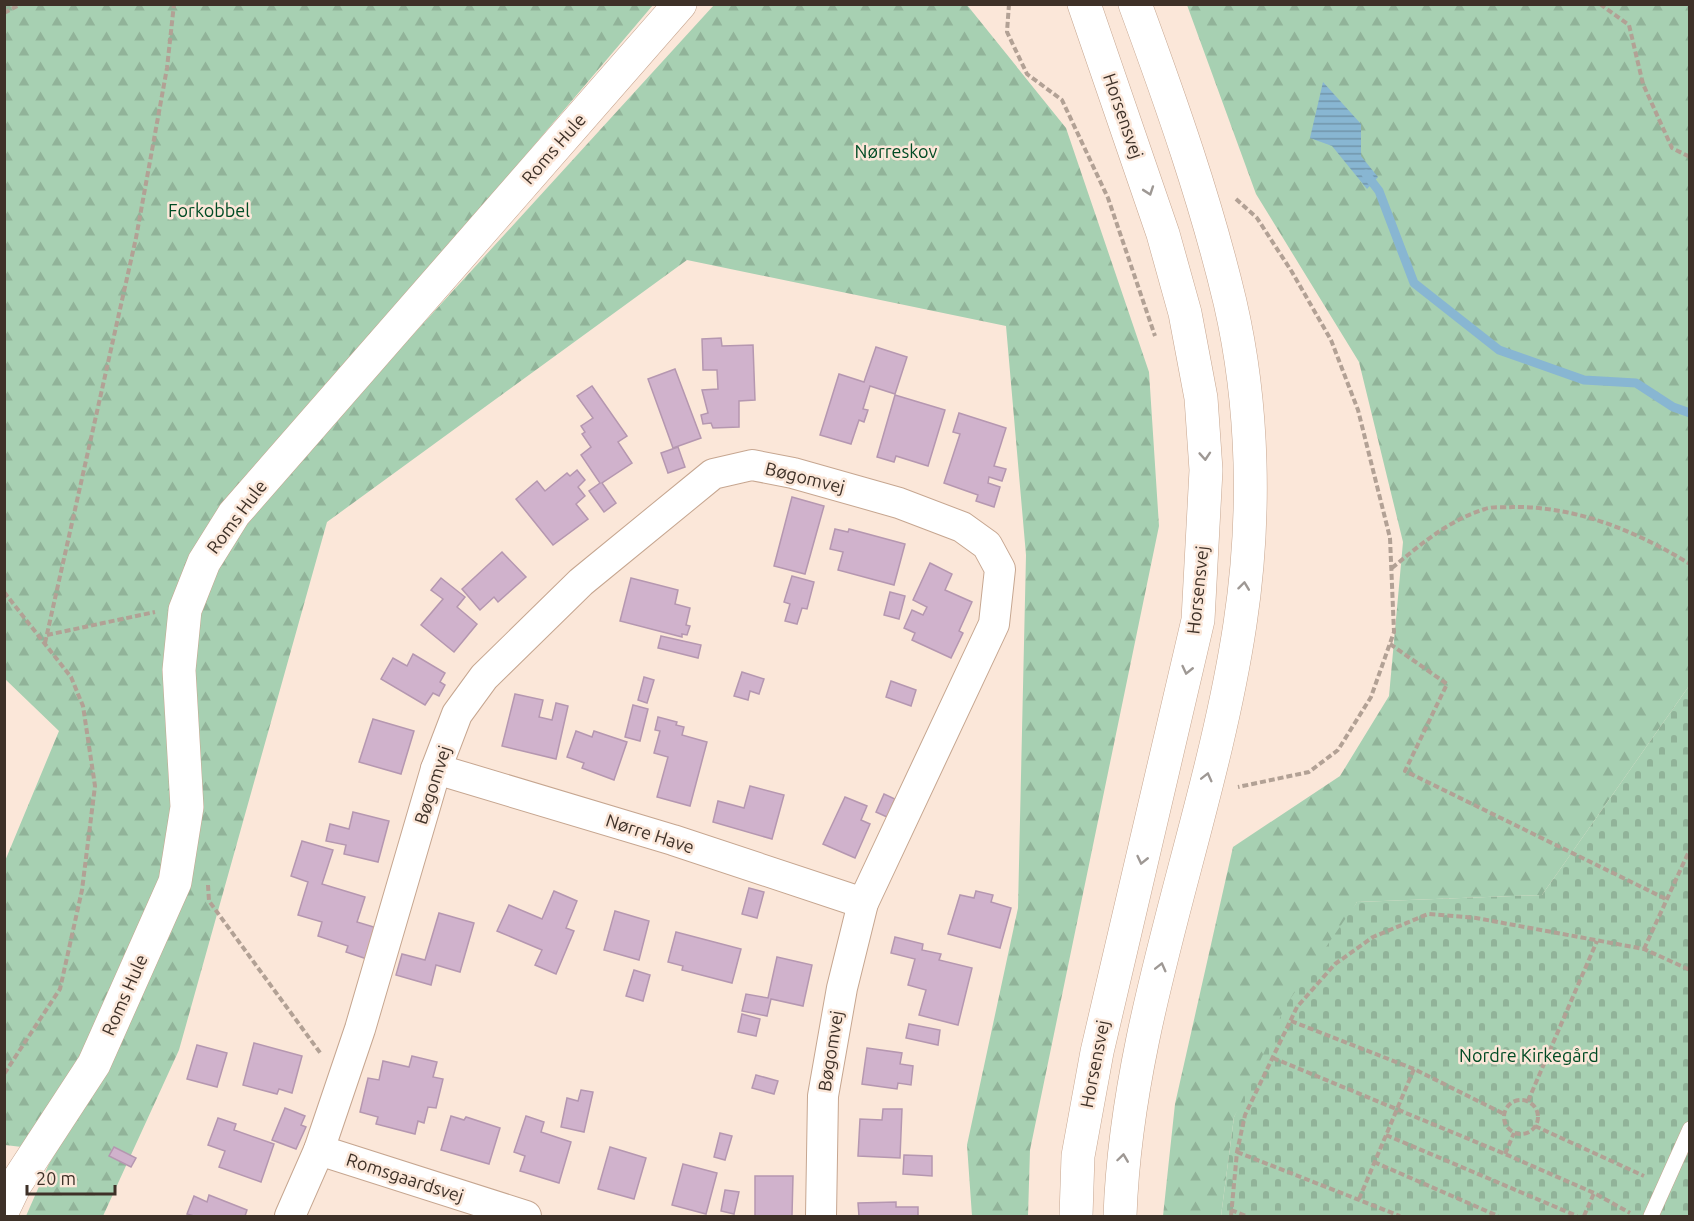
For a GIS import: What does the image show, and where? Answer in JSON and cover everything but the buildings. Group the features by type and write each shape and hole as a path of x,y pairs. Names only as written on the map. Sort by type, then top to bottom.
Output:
{"main road":[{"name":"Roms Hule","path":"4,1209 15,1185 94,1064 175,882 188,807 179,670 188,604 204,562 234,514 680,4"},
{"name":"Horsensvej","path":"1076,1216 1078,1156 1096,1052 1198,620 1206,470 1201,398 1185,313 1163,234 1084,4"},
{"path":"1120,1216 1122,1165 1138,1062 1222,715 1240,625 1249,534 1250,471 1244,390 1230,304 1205,212 1136,4"}],"street":[{"name":"Bøgomvej","path":"290,1216 319,1150 342,1082 436,769 457,714 484,677 581,582 713,474 752,465 793,473 899,503 962,527 987,545 1000,569 994,624 863,903 842,988 823,1096 821,1216"},
{"name":"Nørre Have","path":"436,769 673,840 863,903"},
{"name":"Romsgaardsvej","path":"319,1150 526,1216"}],"lane":[{"path":"1651,1216 1689,1129"}],"path":[{"path":"4,13 21,4"},
{"path":"45,643 136,238 167,68 174,4"},
{"path":"1009,4 1007,32 1027,74 1062,100 1108,198 1156,339"},
{"path":"1600,4 1629,25 1643,84 1672,148 1689,157"},
{"path":"1229,789 1309,772 1338,750 1371,698 1394,632 1390,538 1358,410 1331,340 1257,218 1235,198"},
{"path":"1392,568 1431,536 1454,522 1487,508 1508,507 1553,508 1587,517 1662,547 1689,564"},
{"path":"4,592 71,677 83,706 95,786 82,890 60,989 4,1074"},
{"path":"47,635 188,604"},
{"path":"1390,644 1447,684 1405,771 1666,899"},
{"path":"1644,949 1689,849"},
{"path":"208,879 209,901 342,1082"},
{"path":"1231,1216 1237,1152 1245,1115 1297,1007 1335,964 1373,937 1428,914 1476,918 1644,949 1689,970"},
{"path":"1528,1101 1598,941"},
{"path":"1290,1021 1414,1069 1504,1114"},
{"path":"1273,1058 1505,1154 1594,1193 1636,1216"},
{"path":"1359,1199 1414,1069"},
{"path":"1518,1100 1528,1101 1536,1107 1539,1117 1536,1126 1525,1134 1514,1132 1507,1126 1504,1114 1509,1104 1518,1100"},
{"path":"1536,1126 1664,1185"},
{"path":"1505,1154 1514,1132"},
{"path":"1386,1135 1577,1216"},
{"path":"1237,1152 1400,1216"},
{"path":"1374,1162 1498,1216"},
{"path":"1584,1216 1594,1193"},
{"path":"1231,1210 1246,1216"}],"green space":[{"name":"Forkobbel","path":"4,5 653,5 223,512 177,607 181,809 167,877 84,1059 22,1147 5,1145 5,861 59,731 5,679"},
{"name":"Nørreskov","path":"714,5 967,5 1066,128 1149,372 1159,526 1030,1150 1028,1216 972,1216 967,1145 1018,908 1026,555 1006,326 687,260 327,522 179,1050 103,1216 26,1216 48,1166 106,1061 190,869 192,609 242,522"},
{"path":"1187,5 1689,5 1689,686 1542,895 1357,902 1234,1117 1221,1216 1163,1216 1175,1104 1233,847 1340,776 1389,696 1403,542 1359,362 1256,194"},
{"name":"Nordre Kirkegård","path":"1689,686 1689,1216 1221,1216 1234,1117 1286,1005 1357,902 1542,895"}],"water":[{"path":"1323,82 1361,124 1361,156 1378,177 1367,189 1332,146 1310,138"}],"waterway":[{"path":"1366,174 1379,191 1414,283 1499,350 1584,380 1636,383 1673,407 1690,413"}]}
